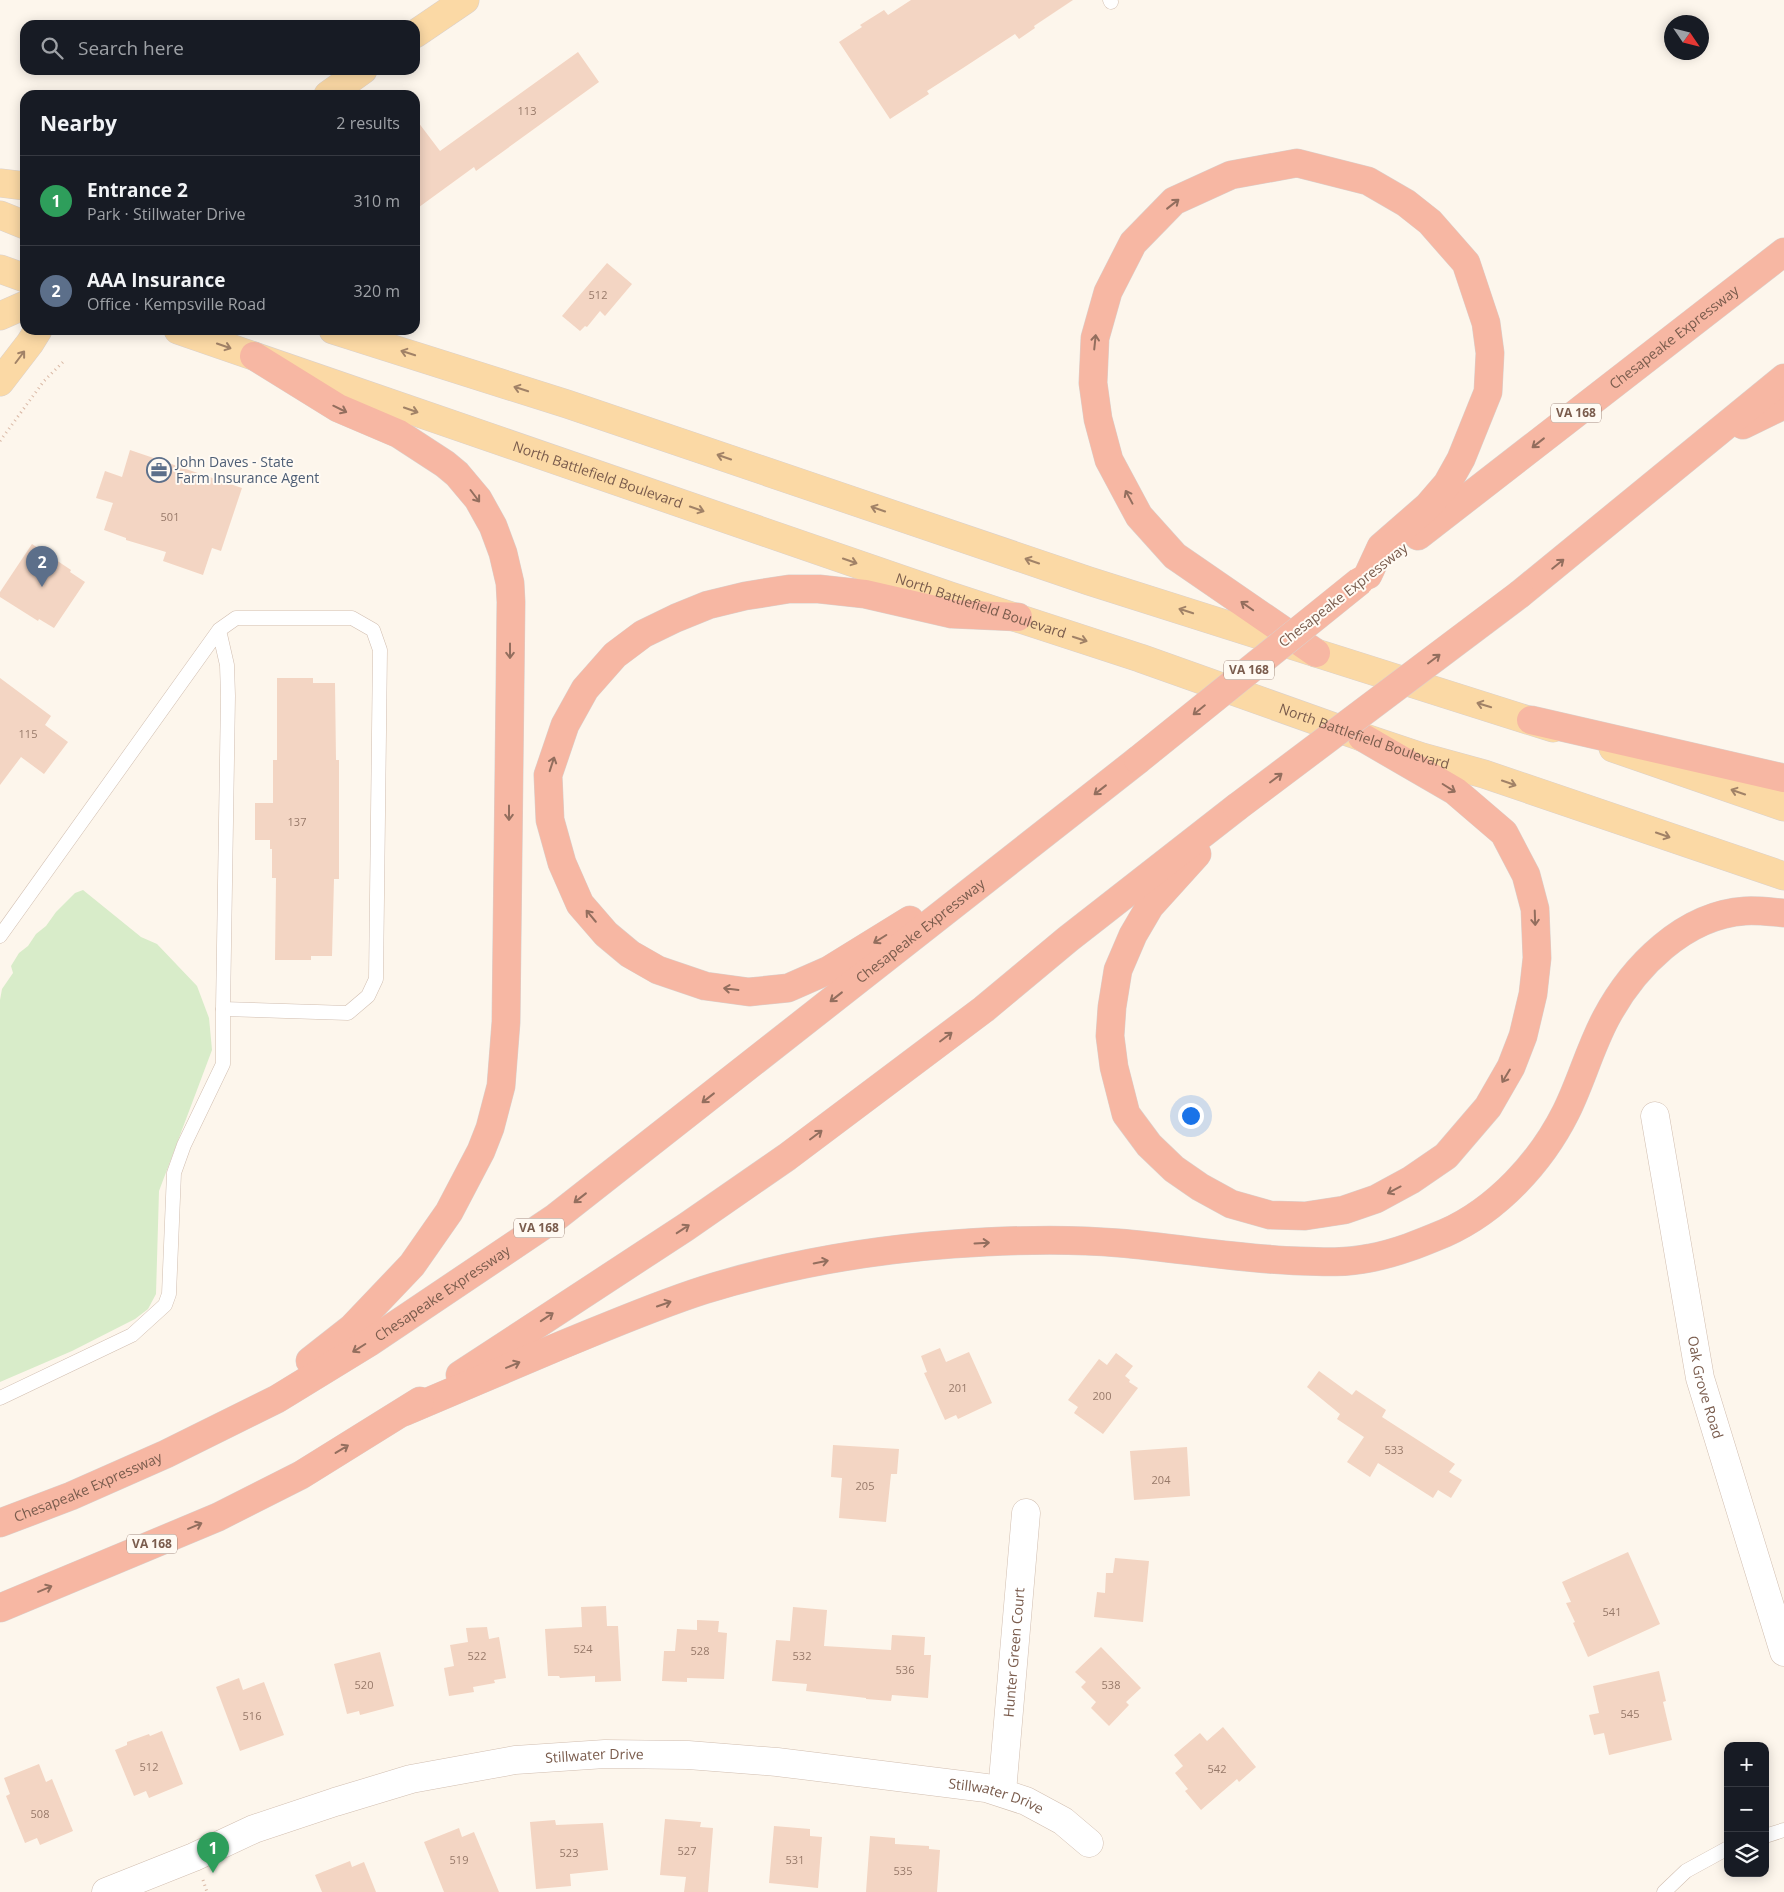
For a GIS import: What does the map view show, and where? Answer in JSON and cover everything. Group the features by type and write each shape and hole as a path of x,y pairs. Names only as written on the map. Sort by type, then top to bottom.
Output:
{"highway":[{"path":"1316,653 1175,556 1139,516 1109,460 1098,419 1092,383 1095,338 1108,292 1133,243 1174,201 1231,175 1297,163 1368,181 1406,203 1430,222 1466,263 1486,323 1490,353 1488,392 1461,460 1448,484 1428,506 1381,547 1364,578"},
{"name":"Chesapeake Expressway","path":"0,1523 71,1496 158,1458 277,1399 370,1342 556,1217 1026,849 1364,578 1784,252"},
{"path":"243,1416 352,1328 412,1266 449,1212 481,1151 490,1128 500,1086 506,1022 508,930 511,602 510,583 503,553 493,526 478,499 457,474 445,464 399,434 338,408 254,356"},
{"name":"VA 168","path":"0,1608 218,1517 301,1474 404,1412 686,1227 787,1157 984,1009 1068,939 1237,807 1520,594 1784,378"},
{"path":"1701,446 1784,405"},
{"path":"1018,617 952,614 864,594 819,589 789,589 745,596 700,608 643,634 615,655 585,690 565,725 548,776 550,820 562,863 580,904 606,934 630,954 658,970 705,986 749,992 788,988 829,970 1026,849"},
{"path":"1531,720 1784,778"},
{"path":"1237,807 1150,906 1133,935 1118,970 1110,1036 1114,1067 1126,1114 1149,1145 1174,1169 1200,1187 1231,1204 1270,1215 1305,1216 1344,1210 1385,1194 1411,1180 1446,1156 1488,1107 1511,1067 1523,1036 1533,994 1537,958 1535,908 1526,875 1504,834 1454,791 1362,737"},
{"path":"404,1412 661,1304 707,1289 780,1270 866,1254 950,1244 1038,1240 1115,1242 1264,1260 1336,1262 1370,1258 1407,1249 1455,1228 1476,1215 1506,1192 1532,1166 1545,1149 1566,1112 1606,1019 1628,982 1651,956 1694,926 1720,916 1744,911 1784,913"}],"main road":[{"path":"420,31 465,0"},
{"path":"335,90 356,75"},
{"path":"0,183 20,185"},
{"path":"0,215 20,223"},
{"path":"0,269 20,276"},
{"path":"0,316 20,307"},
{"path":"0,382 35,335"},
{"name":"North Battlefield Boulevard","path":"193,335 941,593 1140,658 1362,737 1422,757 1484,774 1784,876"},
{"path":"350,335 568,404 1089,581 1531,720 1784,808"}],"street":[{"name":"Oak Grove Road","path":"1655,1116 1700,1378 1784,1652"},
{"name":"Hunter Green Court","path":"1002,1792 1026,1513"},
{"name":"Stillwater Drive","path":"106,1892 254,1830 335,1802 411,1779 515,1760 605,1754 688,1755 796,1764 959,1783 1002,1792 1026,1801 1063,1821 1089,1843"}],"lane":[{"path":"0,936 218,630 236,618 352,618 373,630 380,650 376,980 368,996 348,1013 224,1010"},
{"path":"0,1398 132,1335 165,1305 169,1294 174,1173 198,1112 223,1064 228,696 227,665 218,630"},
{"path":"1769,1835 1784,1830"},
{"path":"1664,1892 1686,1871 1724,1850"}],"path":[{"path":"0,442 44,381 64,361"}],"green space":[{"path":"83,890 141,937 157,944 197,986 209,1018 212,1050 159,1191 156,1294 148,1309 135,1319 72,1351 0,1382 0,1000 2,989 13,973 11,966 19,953 28,946 36,934 46,926 56,912 75,893"}],"building":[{"path":"911,0 1073,0 1034,26 1035,28 1019,39 1015,34 927,91 929,94 890,119 839,42 862,27 860,25 884,10 888,15"},
{"path":"578,52 599,82 476,171 474,167 420,206 420,125 440,151"},
{"path":"607,263 632,284 605,316 600,311 587,327 585,326 580,331 562,316"},
{"path":"130,450 242,488 221,551 212,548 203,575 163,561 166,552 126,540 126,538 104,530 113,503 96,498 105,471 122,477"},
{"path":"32,544 71,570 70,572 85,582 54,628 39,619 38,621 0,597 0,592"},
{"path":"0,678 51,716 45,725 68,742 44,774 21,757 0,785"},
{"path":"277,678 313,678 313,683 335,683 336,760 339,760 339,879 334,879 332,956 311,956 311,960 275,960 276,878 272,878 272,849 270,849 270,840 255,840 255,803 273,803 273,760 277,760"},
{"path":"940,1348 946,1362 969,1352 992,1403 958,1419 956,1415 945,1420 924,1373 927,1372 921,1356"},
{"path":"1116,1353 1133,1366 1125,1376 1130,1380 1129,1382 1138,1388 1103,1434 1074,1413 1078,1407 1068,1400 1099,1359 1107,1365"},
{"path":"1319,1371 1352,1395 1356,1390 1386,1410 1382,1417 1455,1464 1449,1472 1462,1480 1451,1498 1438,1490 1433,1498 1378,1463 1370,1477 1347,1462 1364,1437 1337,1419 1340,1414 1307,1387"},
{"path":"833,1445 899,1449 897,1474 891,1474 886,1522 839,1518 842,1478 831,1477"},
{"path":"1187,1447 1190,1496 1134,1500 1130,1451"},
{"path":"1628,1552 1660,1624 1588,1657 1566,1603 1571,1602 1562,1582"},
{"path":"1115,1558 1149,1561 1143,1622 1094,1617 1097,1592 1105,1593 1106,1573 1113,1573"},
{"path":"606,1606 607,1626 618,1626 621,1681 595,1682 595,1676 560,1678 559,1676 548,1676 545,1629 582,1627 581,1607"},
{"path":"793,1607 827,1610 824,1646 891,1650 892,1635 925,1637 924,1655 931,1655 928,1698 892,1695 891,1701 866,1699 806,1691 807,1684 772,1681 776,1640 790,1641"},
{"path":"697,1620 719,1621 718,1632 727,1633 724,1679 687,1678 687,1682 662,1681 664,1651 675,1651 677,1629 697,1630"},
{"path":"487,1627 489,1639 499,1637 506,1678 494,1680 495,1683 473,1687 474,1692 449,1696 444,1668 454,1666 450,1645 468,1642 466,1628"},
{"path":"1101,1647 1141,1688 1126,1702 1129,1705 1109,1726 1091,1708 1096,1702 1081,1687 1086,1682 1075,1672"},
{"path":"380,1652 394,1706 360,1715 359,1711 347,1714 334,1664"},
{"path":"1659,1671 1666,1701 1663,1702 1672,1740 1609,1755 1604,1733 1594,1735 1589,1715 1599,1713 1593,1686"},
{"path":"239,1678 243,1690 264,1682 284,1735 240,1751 216,1687"},
{"path":"1223,1727 1256,1767 1239,1782 1237,1779 1201,1810 1185,1791 1188,1789 1175,1773 1183,1766 1174,1755 1200,1733 1207,1741"},
{"path":"162,1731 183,1784 149,1798 146,1791 134,1796 115,1750 127,1745 127,1742"},
{"path":"39,1764 46,1782 52,1779 73,1831 40,1845 37,1838 25,1843 6,1796 10,1794 4,1778"},
{"path":"665,1819 701,1822 700,1827 713,1828 708,1892 684,1892 686,1877 660,1875"},
{"path":"555,1820 556,1825 603,1823 608,1870 570,1874 571,1886 536,1889 530,1822"},
{"path":"774,1826 810,1829 810,1836 822,1837 818,1888 769,1883"},
{"path":"459,1828 462,1837 474,1832 499,1892 444,1892 424,1842"},
{"path":"870,1836 895,1838 895,1844 929,1846 929,1849 940,1850 937,1892 866,1892"},
{"path":"350,1861 352,1867 364,1862 376,1892 322,1892 315,1875"}],"place":[{"name":"John Daves - State Farm Insurance Agent","path":"159,470"},
{"name":"AAA Insurance","path":"42,587"},
{"name":"Entrance 2","path":"213,1873"}]}
